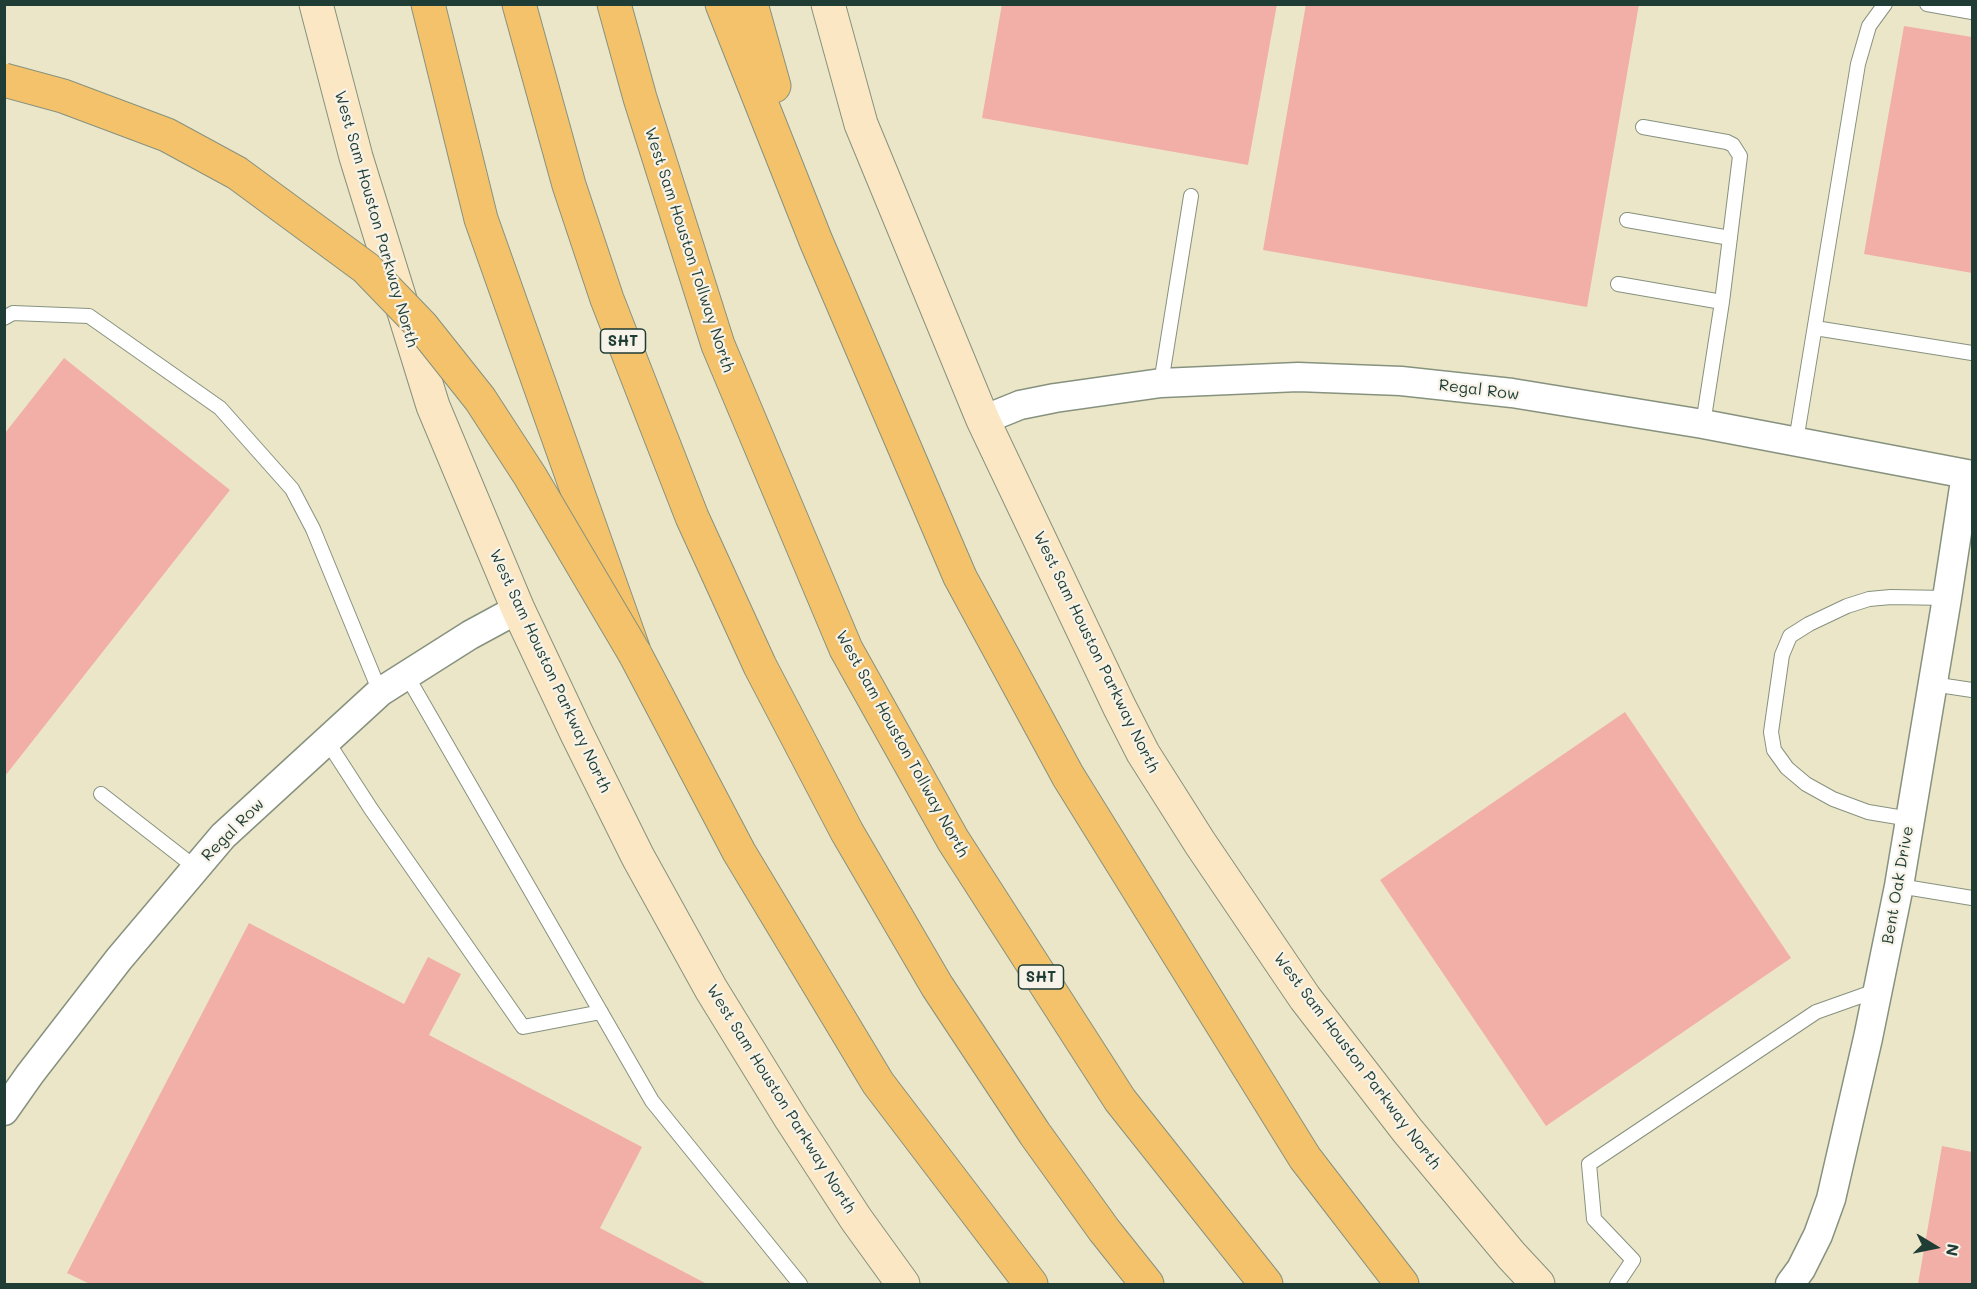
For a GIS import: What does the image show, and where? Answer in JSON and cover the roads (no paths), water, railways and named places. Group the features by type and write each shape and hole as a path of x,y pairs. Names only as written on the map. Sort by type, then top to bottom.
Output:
{"highway":[{"path":"428,4 481,219 635,654"},
{"name":"SHT","path":"519,4 566,175 607,299 692,517 760,666 847,832 937,986 1035,1134 1104,1230 1147,1284"},
{"name":"West Sam Houston Tollway North","path":"614,4 640,98 718,345 846,648 953,840 1120,1100 1266,1284"},
{"path":"722,4 816,241 960,577 1068,776 1305,1158 1402,1284"},
{"path":"752,4 816,241"},
{"path":"4,80 63,96 167,135 237,173 366,268 422,326 480,399 530,476 635,654 739,852 878,1083 1031,1284"}],"main road":[{"name":"West Sam Houston Parkway North","path":"316,4 356,157 433,406 518,609 638,857 711,989 808,1146 856,1219 903,1284"},
{"name":"West Sam Houston Parkway North","path":"828,4 861,123 983,420 1143,753 1174,805 1253,923 1337,1040 1407,1130 1538,1284"}],"street":[{"name":"Regal Row","path":"983,420 1020,405 1043,400 1161,383 1298,377 1401,381 1512,393 1703,424 1969,475"},
{"name":"Bent Oak Drive","path":"1790,1284 1801,1269 1818,1235 1831,1199 1878,990 1899,886 1969,475"},
{"name":"Regal Row","path":"4,1111 119,959 223,836 380,692 470,635 518,609"}],"lane":[{"path":"1796,441 1858,64 1869,26 1885,4"},
{"path":"1927,4 1972,12"},
{"path":"1643,128 1727,142 1733,145 1740,156 1722,302 1703,424"},
{"path":"1161,383 1191,196"},
{"path":"1627,220 1730,238"},
{"path":"1618,284 1722,302"},
{"path":"4,318 13,313 89,316 219,408 292,489 313,529 380,692"},
{"path":"1815,328 1972,353"},
{"path":"1910,819 1868,812 1833,799 1806,784 1787,768 1774,750 1771,732 1782,655 1790,636 1847,606 1869,599 1891,597 1947,598"},
{"path":"407,676 652,1101 800,1284"},
{"path":"1932,684 1972,690"},
{"path":"327,741 523,1027 600,1012"},
{"path":"101,794 196,868"},
{"path":"1899,886 1972,898"},
{"path":"1617,1284 1633,1260 1594,1219 1589,1164 1816,1012 1878,990"}]}
